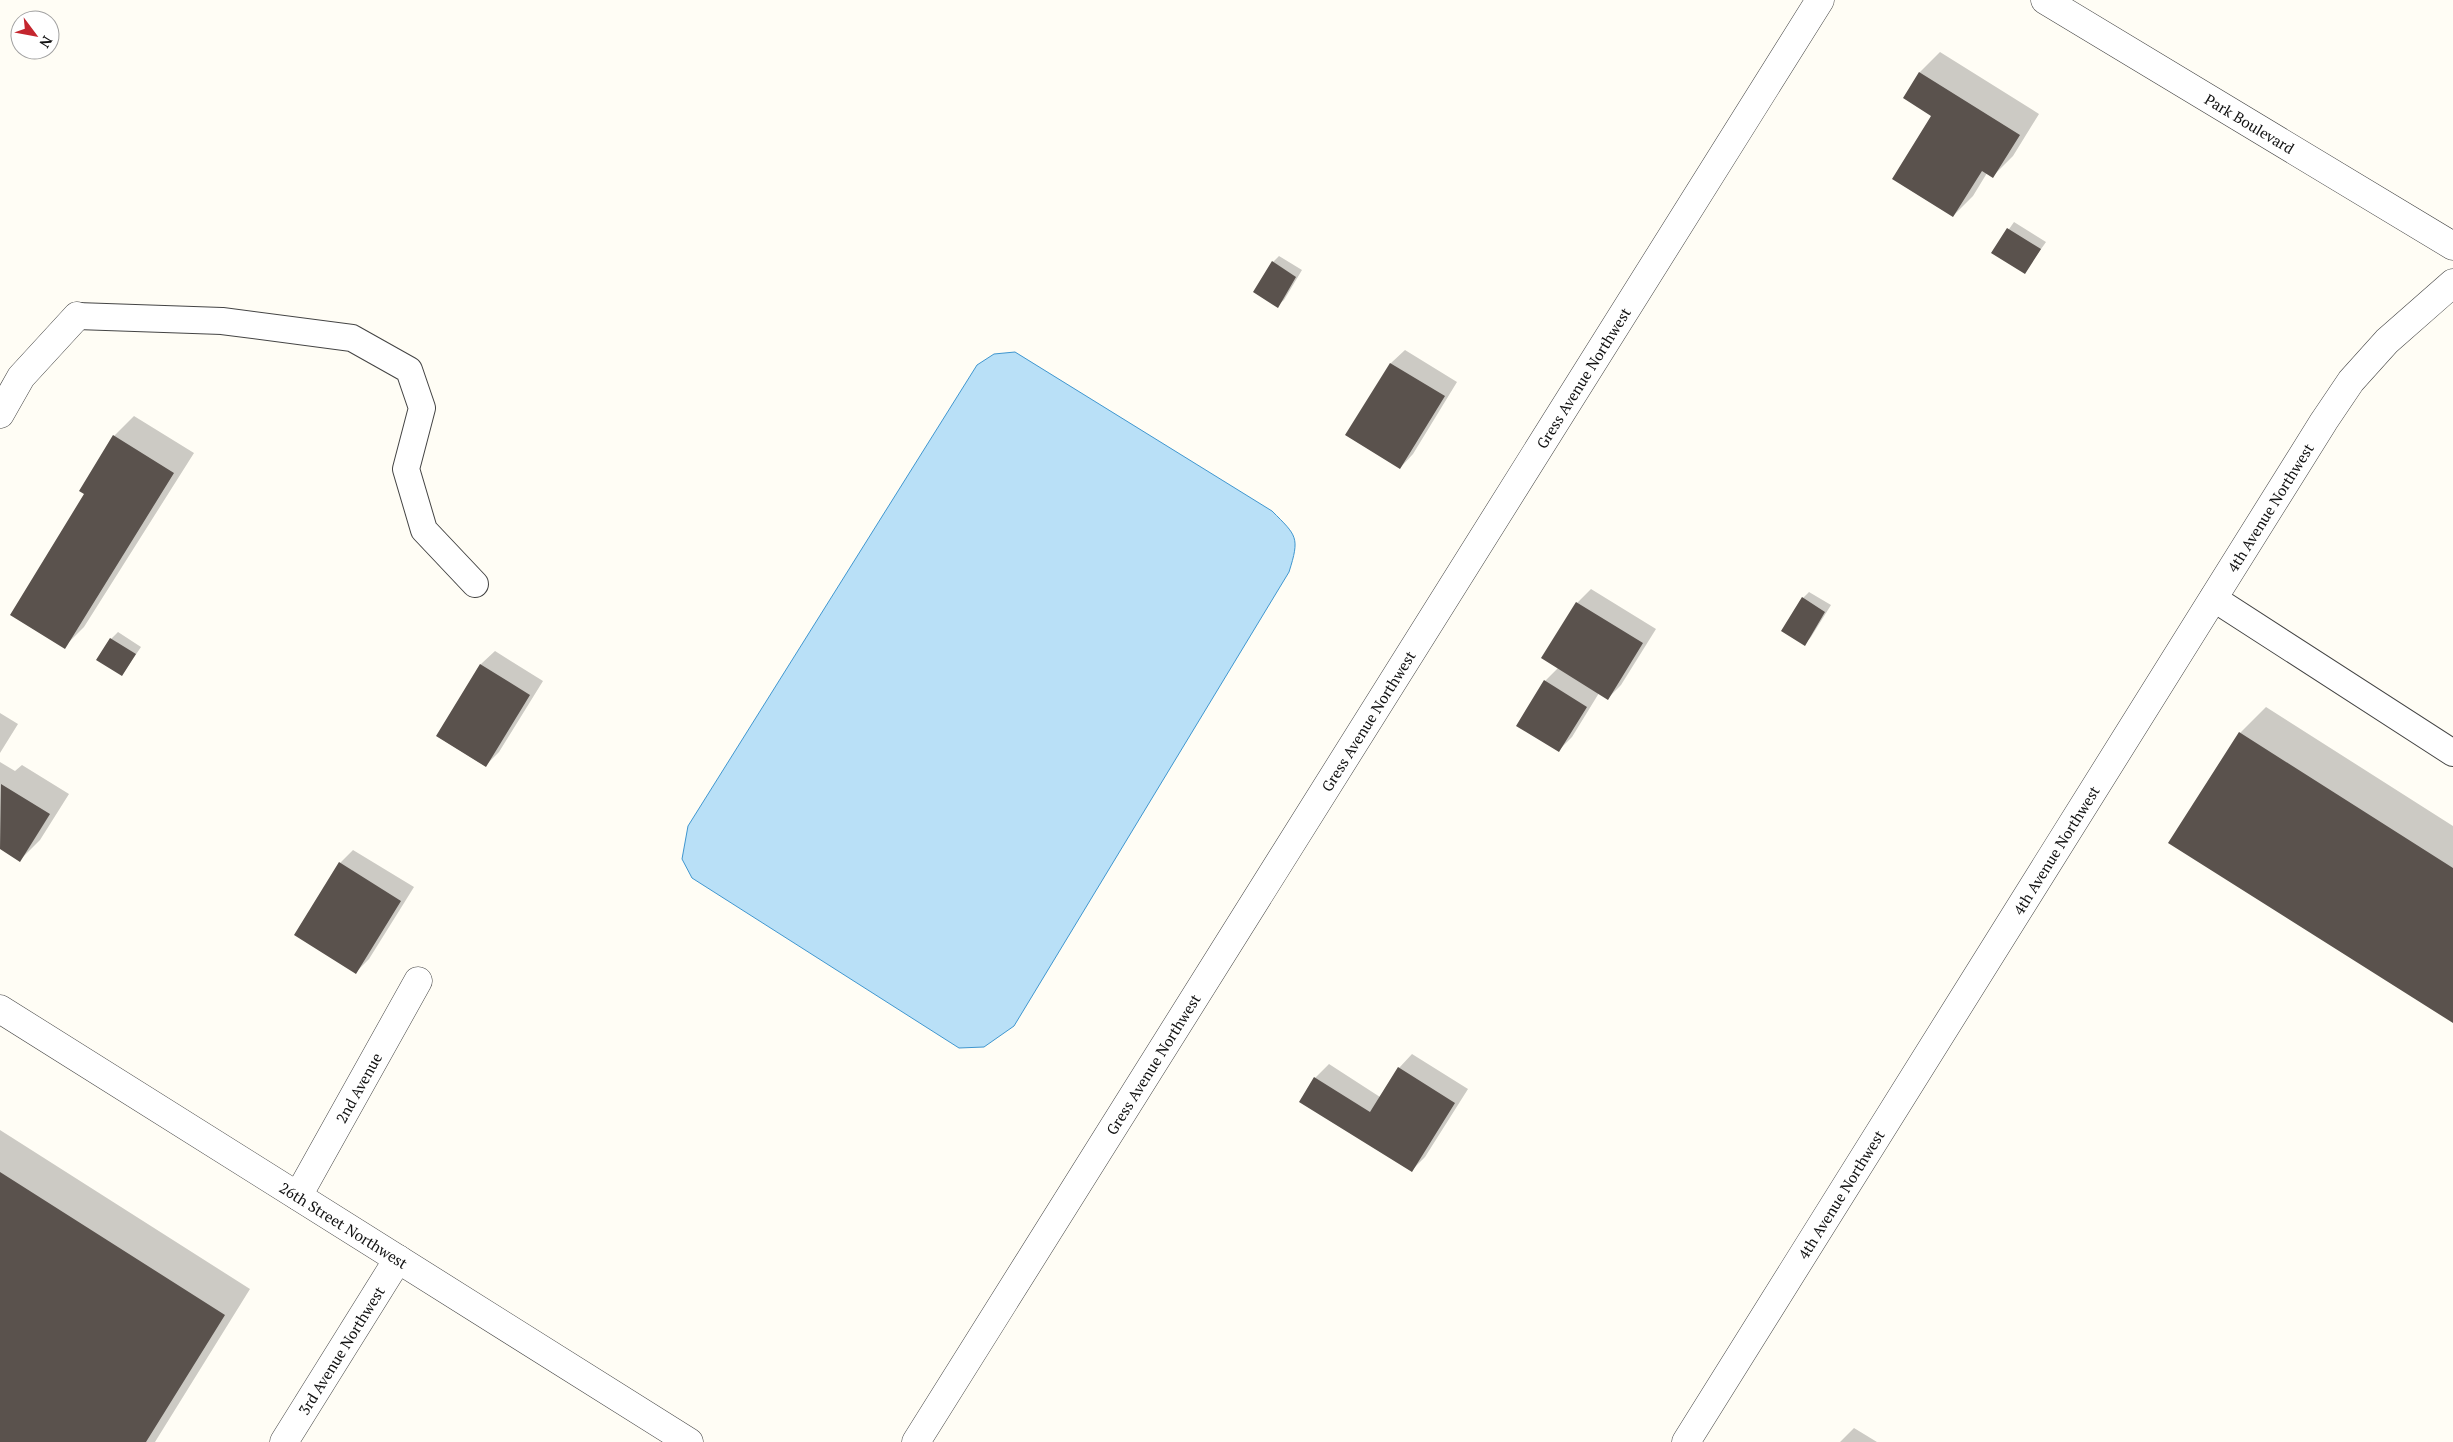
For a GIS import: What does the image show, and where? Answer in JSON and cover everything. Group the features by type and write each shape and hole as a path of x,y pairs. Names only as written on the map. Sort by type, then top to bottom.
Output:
{"street":[{"name":"Gress Avenue Northwest","path":"916,1442 1820,0"},
{"name":"Park Boulevard","path":"2045,0 2453,246"},
{"name":"4th Avenue Northwest","path":"1686,1442 2213,598 2351,381 2387,341 2453,283"},
{"path":"0,414 21,377 77,316"},
{"name":"2nd Avenue","path":"298,1196 418,981"},
{"name":"26th Street Northwest","path":"0,1009 689,1442"},
{"name":"3rd Avenue Northwest","path":"284,1442 398,1259"}],"lane":[{"path":"77,316 222,321 352,338 409,370 422,408 406,469 424,530 475,584"},
{"path":"2213,598 2453,753"}],"water":[{"path":"1015,352 1272,511 1287,526 1294,538 1295,544 1289,572 1014,1026 984,1047 959,1048 692,878 682,859 688,826 977,365 994,354"}],"building":[{"path":"1919,72 2020,135 1993,178 1982,171 1953,217 1892,179 1931,116 1903,98"},
{"path":"2007,228 2041,249 2025,274 1991,253"},
{"path":"1272,261 1296,277 1278,308 1253,292"},
{"path":"1390,363 1445,396 1400,469 1345,435"},
{"path":"113,435 174,473 65,649 10,615 84,494 79,491"},
{"path":"1802,597 1825,612 1805,646 1781,631"},
{"path":"1576,602 1643,643 1608,700 1541,658"},
{"path":"110,638 136,654 122,676 96,660"},
{"path":"480,664 530,695 486,767 436,736"},
{"path":"1544,680 1587,707 1559,752 1516,726"},
{"path":"2239,732 2453,868 2453,1023 2168,843"},
{"path":"1,784 50,814 20,862 0,849"},
{"path":"339,862 401,901 356,974 294,935"},
{"path":"1398,1067 1455,1103 1412,1172 1299,1102 1314,1077 1370,1112"},
{"path":"0,1172 225,1315 146,1442 0,1442"}]}
